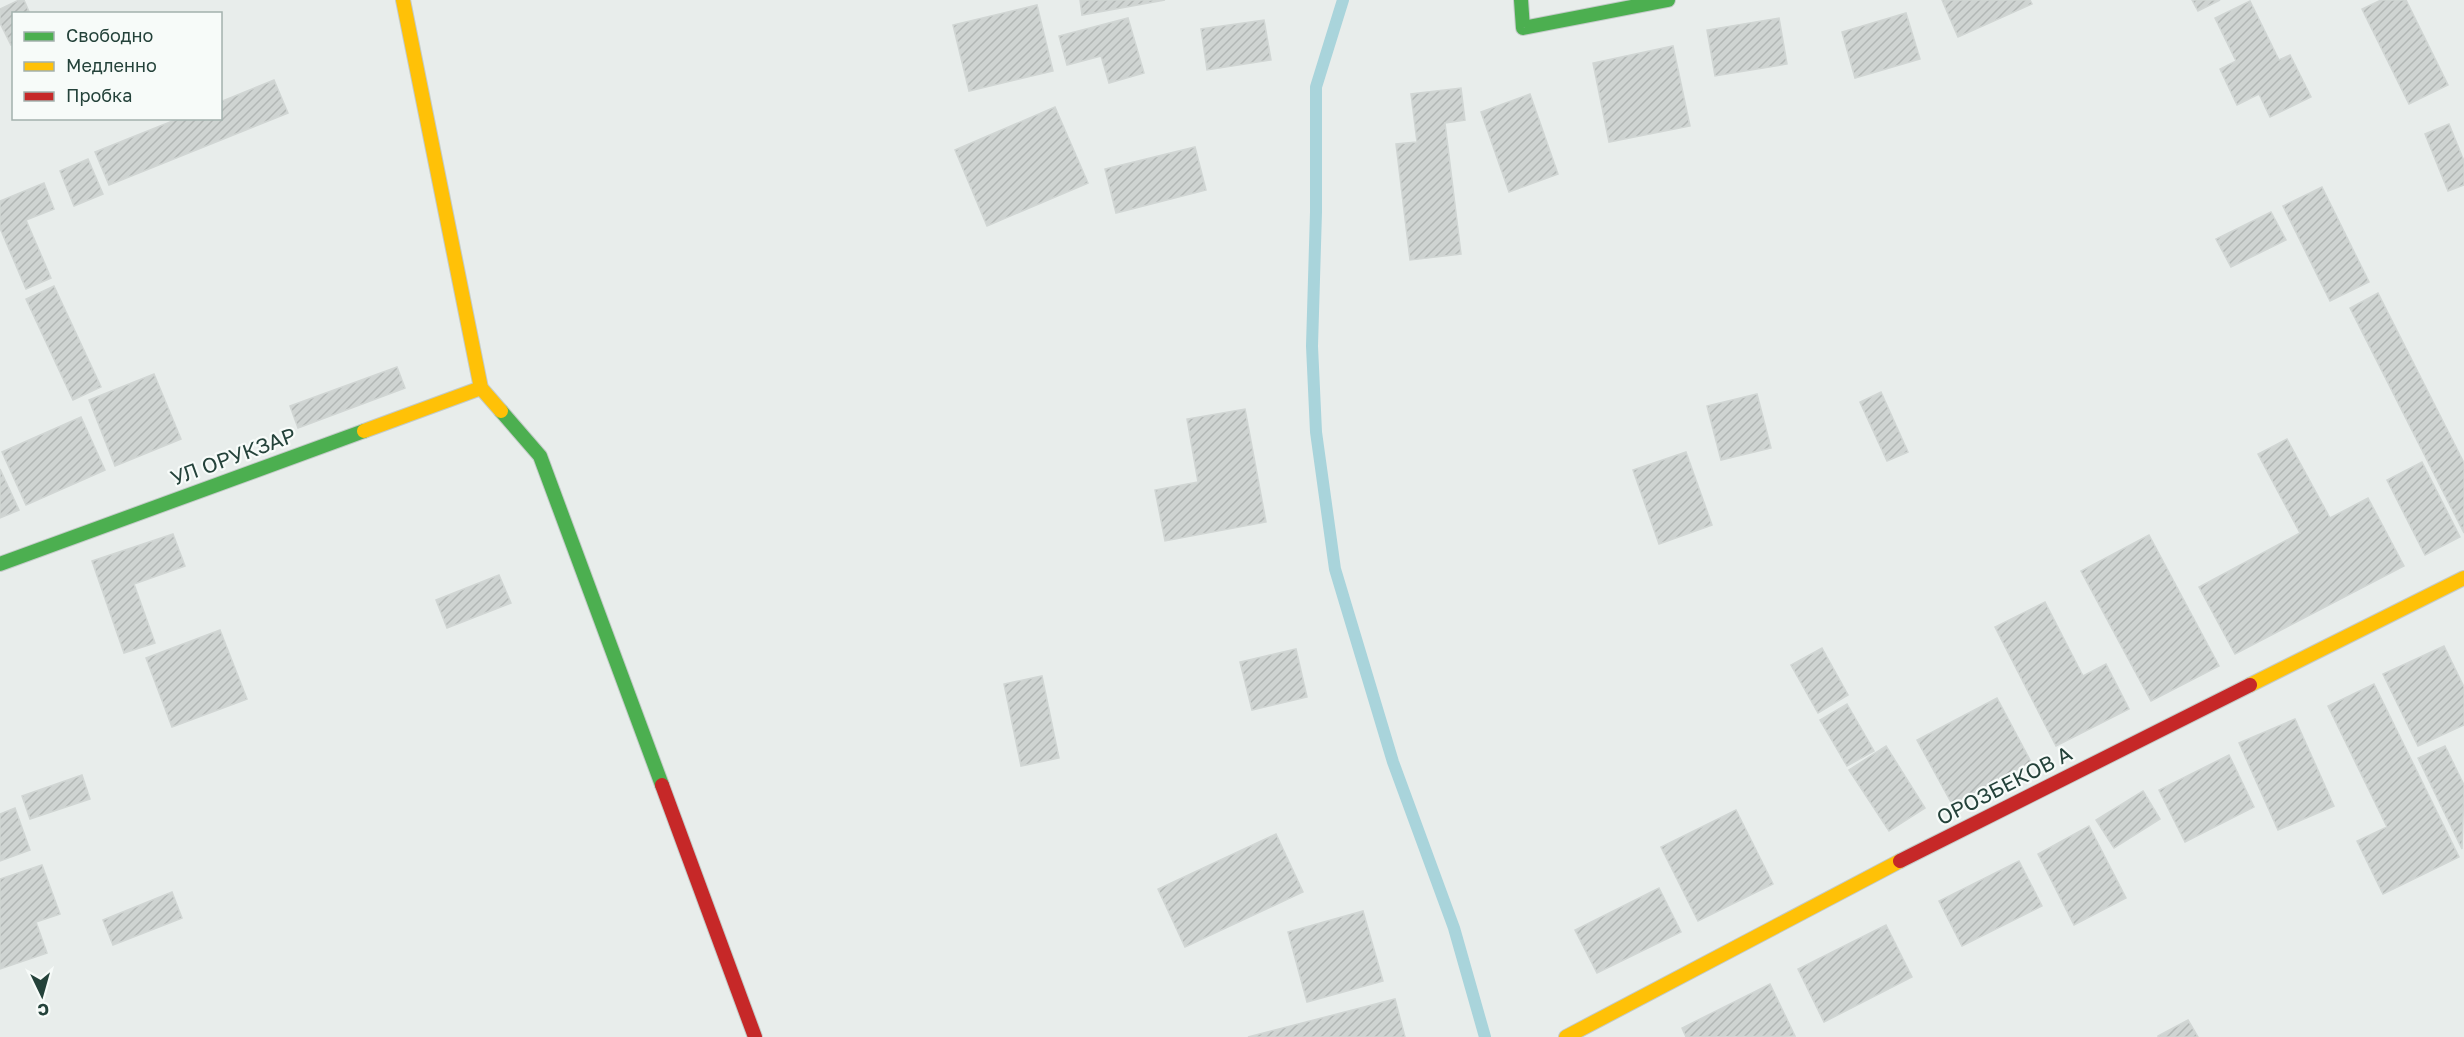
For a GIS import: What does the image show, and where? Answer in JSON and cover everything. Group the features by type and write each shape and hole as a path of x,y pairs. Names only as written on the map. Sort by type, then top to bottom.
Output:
{"street":[{"path":"403,0 481,388 540,456 755,1037"},
{"path":"1521,0 1523,28 1668,0"},
{"name":"УЛ ОРУКЗАР","path":"0,564 481,388"},
{"name":"ОРОЗБЕКОВ А","path":"1566,1037 1887,867 2464,578"}],"building":[{"path":"24,0 29,12 12,12 11,45 0,23 0,9"},
{"path":"1080,0 1165,0 1082,15"},
{"path":"1942,0 2030,0 2032,4 1958,37"},
{"path":"2192,0 2220,0 2198,11"},
{"path":"2381,0 2406,0 2448,85 2409,104 2362,9"},
{"path":"2250,1 2279,60 2290,55 2311,97 2270,117 2259,94 2237,105 2220,69 2236,61 2215,18"},
{"path":"1037,5 1053,71 969,91 953,25"},
{"path":"1906,13 1920,59 1855,78 1842,32"},
{"path":"1128,18 1144,73 1109,83 1101,56 1067,65 1059,36"},
{"path":"1779,18 1787,64 1715,76 1707,30"},
{"path":"1264,20 1271,60 1207,70 1201,29"},
{"path":"1673,46 1690,126 1609,142 1593,63"},
{"path":"274,80 288,113 109,185 95,152 175,120 222,120 222,101"},
{"path":"1461,88 1465,120 1445,123 1461,254 1410,260 1396,144 1417,142 1411,94"},
{"path":"1530,94 1558,174 1509,192 1481,112"},
{"path":"1055,107 1088,183 987,226 955,150"},
{"path":"2449,124 2464,161 2464,185 2448,191 2425,134"},
{"path":"1195,147 1206,190 1116,213 1105,169"},
{"path":"88,159 103,194 74,206 60,171"},
{"path":"44,183 54,209 26,220 51,278 26,289 0,228 0,201"},
{"path":"2322,187 2369,282 2330,301 2283,206"},
{"path":"2271,212 2286,240 2231,267 2216,239"},
{"path":"54,286 101,387 73,400 26,299"},
{"path":"2378,293 2464,463 2464,533 2350,308"},
{"path":"397,367 405,388 298,428 290,406"},
{"path":"154,374 181,439 115,466 89,400"},
{"path":"1881,392 1908,452 1887,461 1860,402"},
{"path":"1757,394 1771,448 1721,460 1707,406"},
{"path":"1245,409 1266,522 1165,541 1155,490 1198,482 1187,419"},
{"path":"81,417 105,470 26,505 2,452"},
{"path":"2287,439 2330,518 2368,498 2404,566 2235,654 2199,587 2300,533 2258,454"},
{"path":"1686,452 1712,525 1659,544 1633,470"},
{"path":"2422,462 2460,537 2425,555 2387,480"},
{"path":"0,469 19,510 0,518"},
{"path":"173,534 185,566 134,584 155,643 124,653 92,561"},
{"path":"2149,535 2219,666 2151,701 2081,571"},
{"path":"499,575 511,603 447,628 436,600"},
{"path":"2045,602 2083,676 2106,664 2129,709 2056,746 1995,627"},
{"path":"220,630 247,699 172,727 146,658"},
{"path":"2444,646 2464,687 2464,725 2418,746 2383,674"},
{"path":"1822,648 1848,695 1818,713 1791,665"},
{"path":"1296,649 1307,697 1252,710 1240,662"},
{"path":"1042,676 1059,758 1021,766 1004,684"},
{"path":"2374,684 2459,857 2383,894 2357,841 2387,827 2328,706"},
{"path":"1997,698 2031,762 1952,804 1917,740"},
{"path":"1847,704 1874,751 1847,766 1820,720"},
{"path":"2295,719 2334,806 2278,830 2239,743"},
{"path":"1886,746 1925,808 1889,831 1849,770"},
{"path":"2445,746 2464,785 2462,849 2418,758"},
{"path":"2229,755 2254,807 2185,842 2159,790"},
{"path":"82,775 90,799 30,819 22,796"},
{"path":"2143,791 2160,819 2114,848 2096,820"},
{"path":"15,808 30,850 0,861 0,814"},
{"path":"1736,810 1773,884 1698,921 1661,847"},
{"path":"2089,826 2126,898 2074,925 2038,854"},
{"path":"1276,834 1303,892 1185,947 1158,889"},
{"path":"2019,861 2042,906 1962,946 1939,901"},
{"path":"42,865 60,914 36,922 47,953 0,969 0,879"},
{"path":"1659,888 1681,932 1597,973 1575,930"},
{"path":"172,892 182,918 113,945 103,920"},
{"path":"1363,911 1383,981 1307,1002 1288,932"},
{"path":"1886,925 1912,977 1824,1022 1798,969"},
{"path":"1770,984 1795,1036 1686,1037 1682,1028"},
{"path":"1395,999 1405,1037 1248,1037"},
{"path":"2188,1020 2198,1037 2158,1037 2158,1036"}],"waterway":[{"path":"1343,0 1316,87 1316,212 1312,346 1316,432 1335,569 1393,762 1454,928 1485,1037"}],"traffic: fast":[{"path":"1521,0 1523,28 1668,0"},
{"path":"501,411 540,456 662,785"},
{"path":"0,564 364,431"}],"traffic: slow":[{"path":"403,0 481,388 501,411"},
{"path":"364,431 481,388"},
{"path":"2250,685 2464,578"},
{"path":"1566,1037 1900,861"}],"traffic: jam":[{"path":"1900,861 2250,685"},
{"path":"662,785 755,1037"}]}
